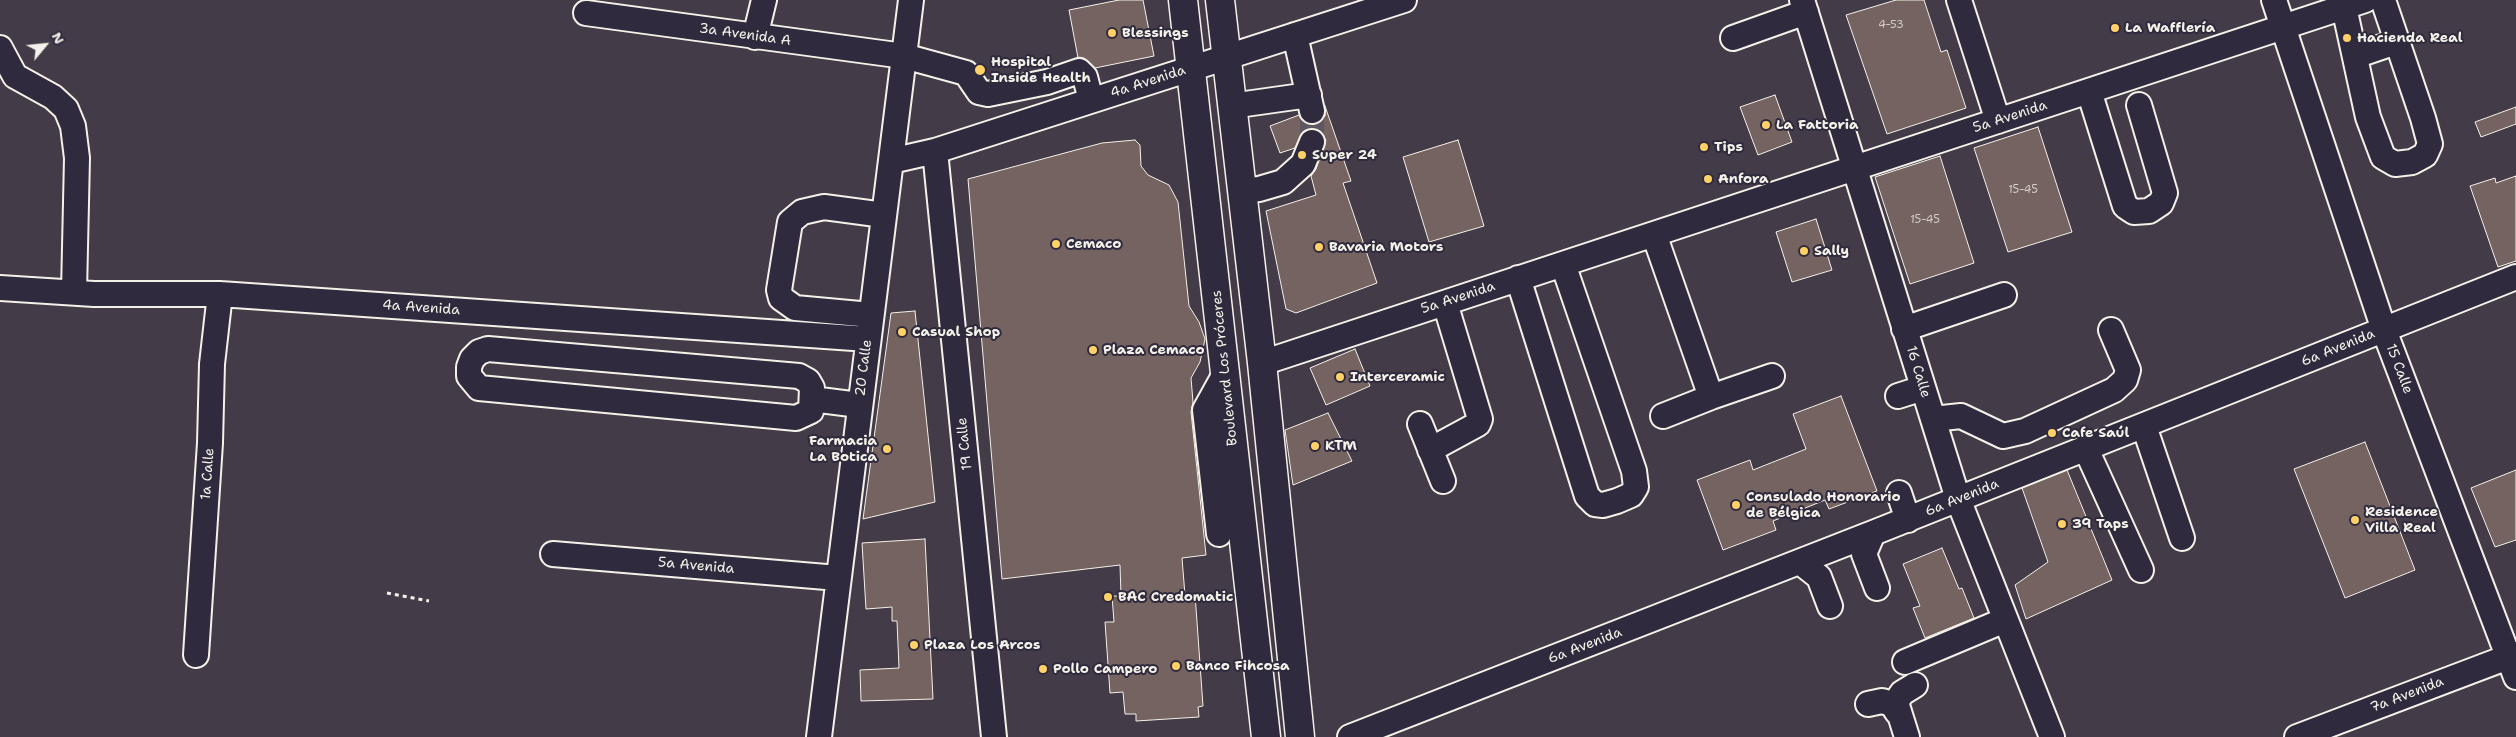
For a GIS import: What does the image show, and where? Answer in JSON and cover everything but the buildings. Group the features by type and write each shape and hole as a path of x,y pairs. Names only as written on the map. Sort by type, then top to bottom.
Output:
{"highway":[{"name":"Boulevard Los Próceres","path":"1183,0 1266,737"},
{"path":"1220,0 1225,57 1262,363 1300,737"}],"street":[{"path":"755,37 764,0"},
{"name":"20 Calle","path":"819,737 859,404 911,0"},
{"name":"4a Avenida","path":"891,161 935,151 1404,0"},
{"path":"1959,0 1998,120"},
{"name":"15 Calle","path":"2274,0 2384,330 2514,663"},
{"path":"2354,3 2355,56 2368,117 2383,157 2395,164 2412,162 2425,155 2430,144 2383,0"},
{"name":"5a Avenida","path":"1262,363 2354,3"},
{"path":"1732,38 1804,6"},
{"name":"16 Calle","path":"1804,6 1958,499 2052,737"},
{"name":"3a Avenida A","path":"586,13 904,56 966,73 979,92 988,94 1047,82 1079,71 1085,77 1091,100"},
{"path":"1231,106 1310,103 1295,35"},
{"path":"2355,56 2396,42"},
{"path":"0,48 15,76 53,97 66,109 73,126 77,158 74,292"},
{"path":"2089,91 2125,206 2134,212 2149,211 2162,203 2165,193 2139,105"},
{"path":"1241,191 1259,189 1283,182 1303,164 1312,142"},
{"name":"19 Calle","path":"935,151 994,737"},
{"path":"871,315 795,308 780,298 779,290 790,222 802,212 824,207 884,216"},
{"path":"1654,234 1711,397"},
{"path":"1518,278 1587,496 1595,504 1603,505 1617,501 1631,495 1636,487 1634,471 1563,264"},
{"name":"6a Avenida","path":"1350,737 1908,520 2516,277"},
{"name":"4a Avenida","path":"0,288 74,292 220,294 868,340"},
{"name":"1a Calle","path":"196,655 209,453 212,364 220,294"},
{"path":"1904,329 2004,295"},
{"path":"1430,450 1478,424 1480,419 1445,303"},
{"path":"1933,419 1961,416 2003,436 2025,431 2114,390 2126,380 2128,370 2110,330"},
{"path":"488,349 799,376 808,380 812,388 812,400 811,411 796,418 489,389 479,388 473,384 469,376 469,367 472,359 479,352 488,349"},
{"path":"1219,534 1205,410 1226,372"},
{"path":"1663,416 1772,376"},
{"path":"1898,396 1923,388"},
{"path":"812,400 859,404"},
{"path":"1420,424 1442,481"},
{"path":"2144,426 2182,538"},
{"path":"2086,448 2141,570"},
{"path":"1899,493 1908,520"},
{"path":"1873,533 1864,554 1877,588"},
{"name":"5a Avenida","path":"554,554 838,578"},
{"path":"1800,562 1819,577 1830,606"},
{"path":"1905,662 2005,620"},
{"name":"7a Avenida","path":"2297,737 2514,663"},
{"path":"1907,737 1896,702 1902,693 1915,685"},
{"path":"1868,704 1882,702 1892,704 1898,712"}],"path":[{"path":"387,593 429,601"}],"tunnel":[{"path":"1312,111 1312,142"}],"place":[{"name":"La Wafflería","path":"2115,28"},
{"name":"Blessings","path":"1112,33"},
{"name":"Hacienda Real","path":"2347,38"},
{"name":"Hospital Inside Health","path":"980,70"},
{"name":"La Fattoria","path":"1766,125"},
{"name":"Tips","path":"1704,147"},
{"name":"Super 24","path":"1302,155"},
{"name":"Anfora","path":"1708,179"},
{"name":"Cemaco","path":"1056,244"},
{"name":"Bavaria Motors","path":"1319,247"},
{"name":"Sally","path":"1804,251"},
{"name":"Casual Shop","path":"902,332"},
{"name":"Plaza Cemaco","path":"1093,350"},
{"name":"Interceramic","path":"1340,377"},
{"name":"Cafe Saúl","path":"2052,433"},
{"name":"KTM","path":"1315,446"},
{"name":"Farmacia La Botica","path":"887,449"},
{"name":"Consulado Honorario de Bélgica","path":"1736,505"},
{"name":"Residence Villa Real","path":"2355,520"},
{"name":"39 Taps","path":"2062,524"},
{"name":"BAC Credomatic","path":"1108,597"},
{"name":"Plaza Los Arcos","path":"914,645"},
{"name":"Banco Fihcosa","path":"1176,666"},
{"name":"Pollo Campero","path":"1043,669"}]}
